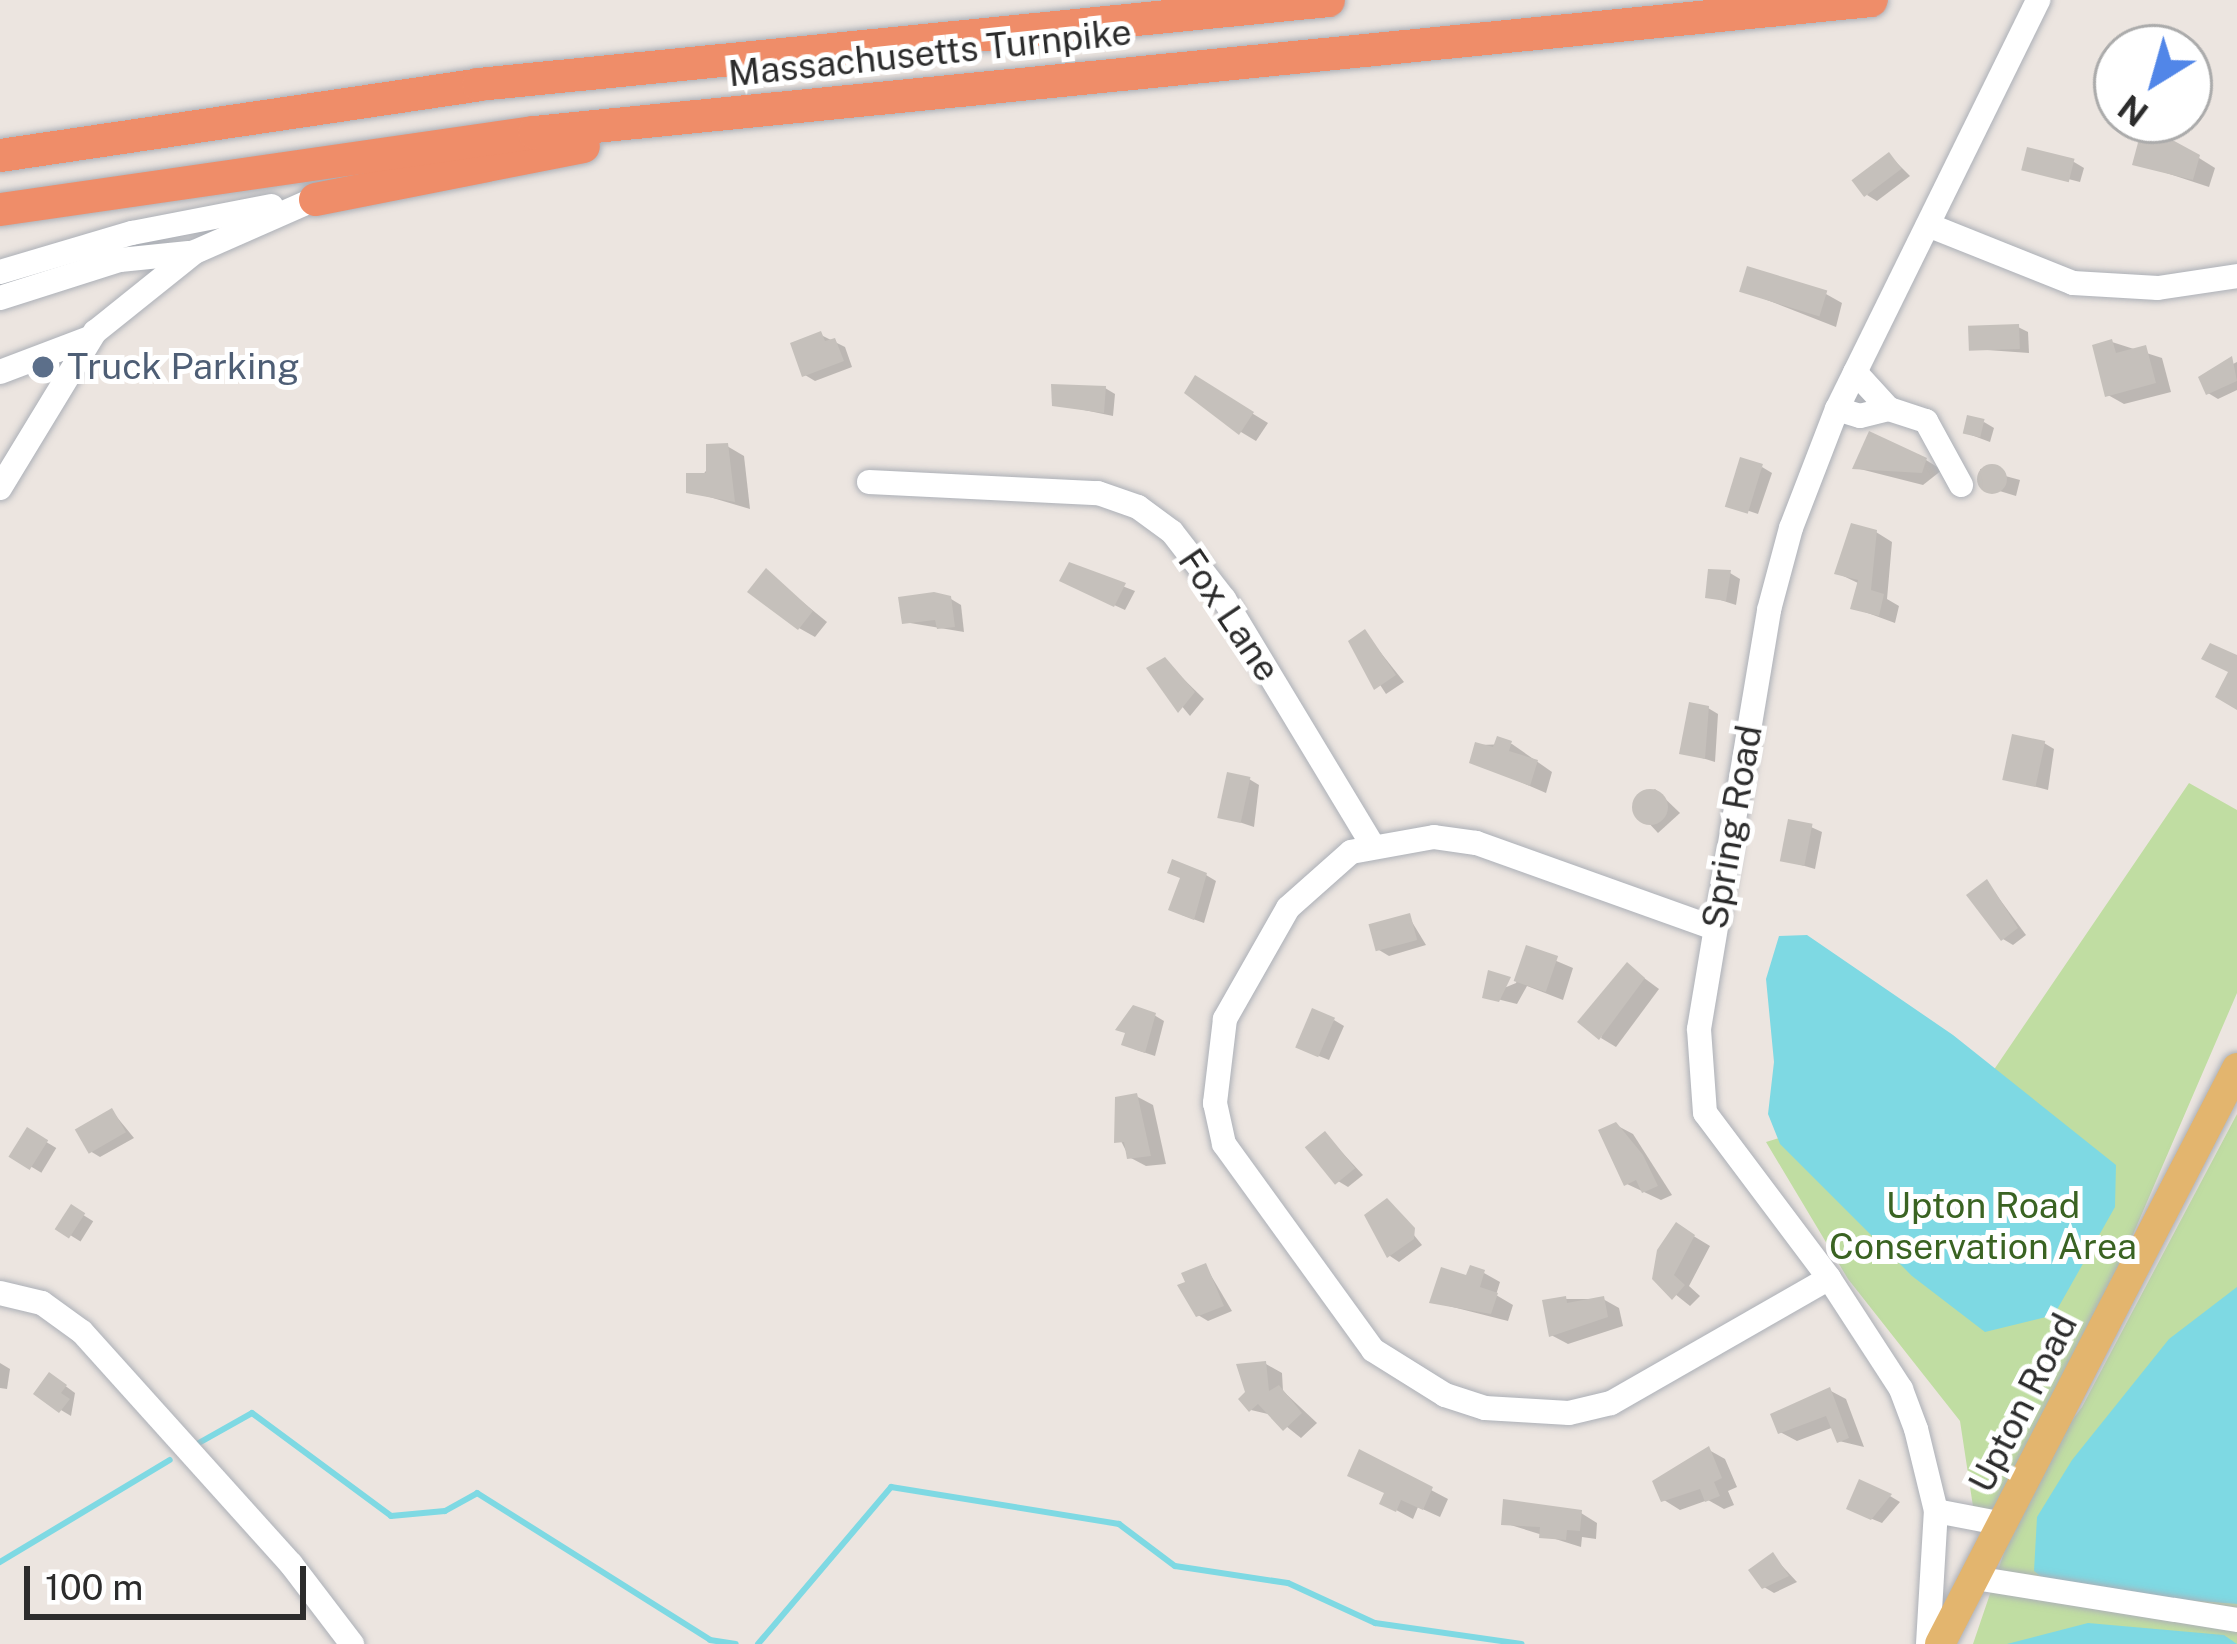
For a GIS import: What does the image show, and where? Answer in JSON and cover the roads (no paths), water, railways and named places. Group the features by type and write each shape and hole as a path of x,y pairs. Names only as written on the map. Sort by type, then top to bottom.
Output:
{"highway":[{"name":"Massachusetts Turnpike","path":"0,155 454,87 1328,0"},
{"name":"Massachusetts Turnpike","path":"0,209 238,169 752,110 1870,0"},
{"path":"315,199 752,110"}],"main road":[{"name":"Upton Road","path":"1940,1644 2237,1068"}],"street":[{"name":"Spring Road","path":"1928,1644 1936,1511 1901,1390 1829,1278 1705,1113 1699,1029 1769,610 1837,409 2038,0"},
{"path":"0,372 74,348 195,252 315,199"},
{"path":"0,272 132,233 315,199"},
{"path":"1928,225 2073,284 2158,288 2237,276"},
{"path":"0,298 120,260 195,252"},
{"path":"0,488 95,332"},
{"path":"1855,372 1888,410"},
{"path":"1837,409 1860,416 1888,410 1926,421 1961,485"},
{"name":"Fox Lane","path":"868,482 1098,494 1138,507 1172,532 1224,598 1373,846"},
{"path":"1714,928 1476,843 1434,836 1373,846 1317,877 1265,944 1226,1019 1215,1103 1223,1144 1244,1181 1373,1350 1444,1395 1485,1408 1569,1413 1650,1386 1829,1278"},
{"path":"0,1293 42,1303 82,1331 291,1564 352,1644"},
{"path":"1936,1511 2004,1524"},
{"path":"1975,1578 2237,1620"}],"water":[{"path":"1807,935 1953,1035 2116,1165 2115,1207 2054,1315 1985,1332 1912,1276 1780,1144 1768,1114 1774,1062 1766,979 1779,936"},
{"path":"2237,1287 2237,1604 2058,1590 2034,1571 2037,1517 2072,1460 2169,1339"},
{"path":"2088,1623 2224,1635 2237,1644 2007,1644"}],"waterway":[{"path":"197,1444 252,1413 391,1516 445,1511 477,1493 710,1640 736,1644"},
{"path":"0,1562 170,1460"},
{"path":"758,1644 891,1487 1119,1524 1175,1566 1288,1583 1375,1623 1522,1644"}],"place":[{"name":"Truck Parking","path":"43,367"}],"park label":[{"name":"Upton Road Conservation Area","path":"1983,1226"}]}
